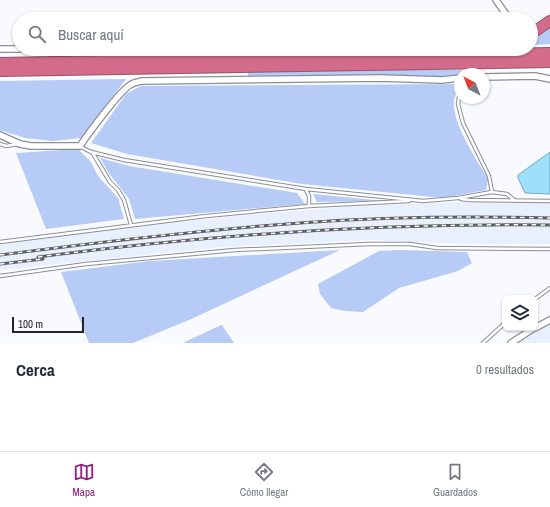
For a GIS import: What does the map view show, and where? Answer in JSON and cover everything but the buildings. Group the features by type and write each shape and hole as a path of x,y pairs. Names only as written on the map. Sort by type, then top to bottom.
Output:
{"highway":[{"path":"538,29 550,21"},
{"path":"538,53 550,53"},
{"path":"0,63 400,56"},
{"path":"0,71 550,62"},
{"path":"509,63 522,67 550,69"}],"street":[{"path":"496,0 505,12"},
{"path":"0,49 12,49"},
{"path":"490,77 535,76 550,79"},
{"path":"0,135 20,144 31,146 80,146 126,87 135,82 142,81 380,78 442,80 454,79"},
{"path":"538,326 550,320"},
{"path":"511,343 530,331"}],"lane":[{"path":"458,104 463,122 490,176 492,192"},
{"path":"0,144 6,146 20,144"},
{"path":"80,146 91,152 124,160 306,189 420,200"},
{"path":"91,152 110,182 118,190 124,200 131,225"},
{"path":"306,189 309,196 309,206"},
{"path":"0,242 206,216 309,206 458,198 492,192 507,194 514,200"},
{"path":"458,198 470,200 550,200"},
{"path":"0,276 86,264 235,250 369,244 410,244 437,248 549,250"},
{"path":"538,297 550,288"},
{"path":"483,343 502,326"}],"shaded area":[{"path":"550,28 550,44 538,45 538,37"},
{"path":"385,69 454,70 454,75 424,77 248,77 248,71"},
{"path":"126,79 81,138 53,141 25,138 0,130 0,81"},
{"path":"454,84 454,111 457,121 466,142 488,179 486,190 443,198 302,184 127,154 91,143 126,94 141,86"},
{"path":"78,149 91,162 98,176 118,198 124,219 46,229 16,153"},
{"path":"550,152 550,194 525,193 518,175"},
{"path":"100,158 129,166 297,193 305,204 135,219 129,199 108,172"},
{"path":"313,194 384,201 317,202"},
{"path":"461,202 550,203 550,244 465,244 372,240 220,247 0,270 0,245 25,241 107,230 239,216 357,206"},
{"path":"340,250 189,320 133,343 89,343 61,272 150,261"},
{"path":"399,250 467,252 472,263 458,271 399,288 363,312 345,311 331,308 320,294 318,284 379,251"},
{"path":"550,316 550,343 506,343 524,331 538,331 538,322"},
{"path":"221,325 234,343 183,343"}],"railway":[{"path":"0,255 150,237 300,223 362,219 488,217 550,218"},
{"path":"38,257 165,242 293,232 422,226 550,225"},
{"path":"0,264 43,259"}]}
